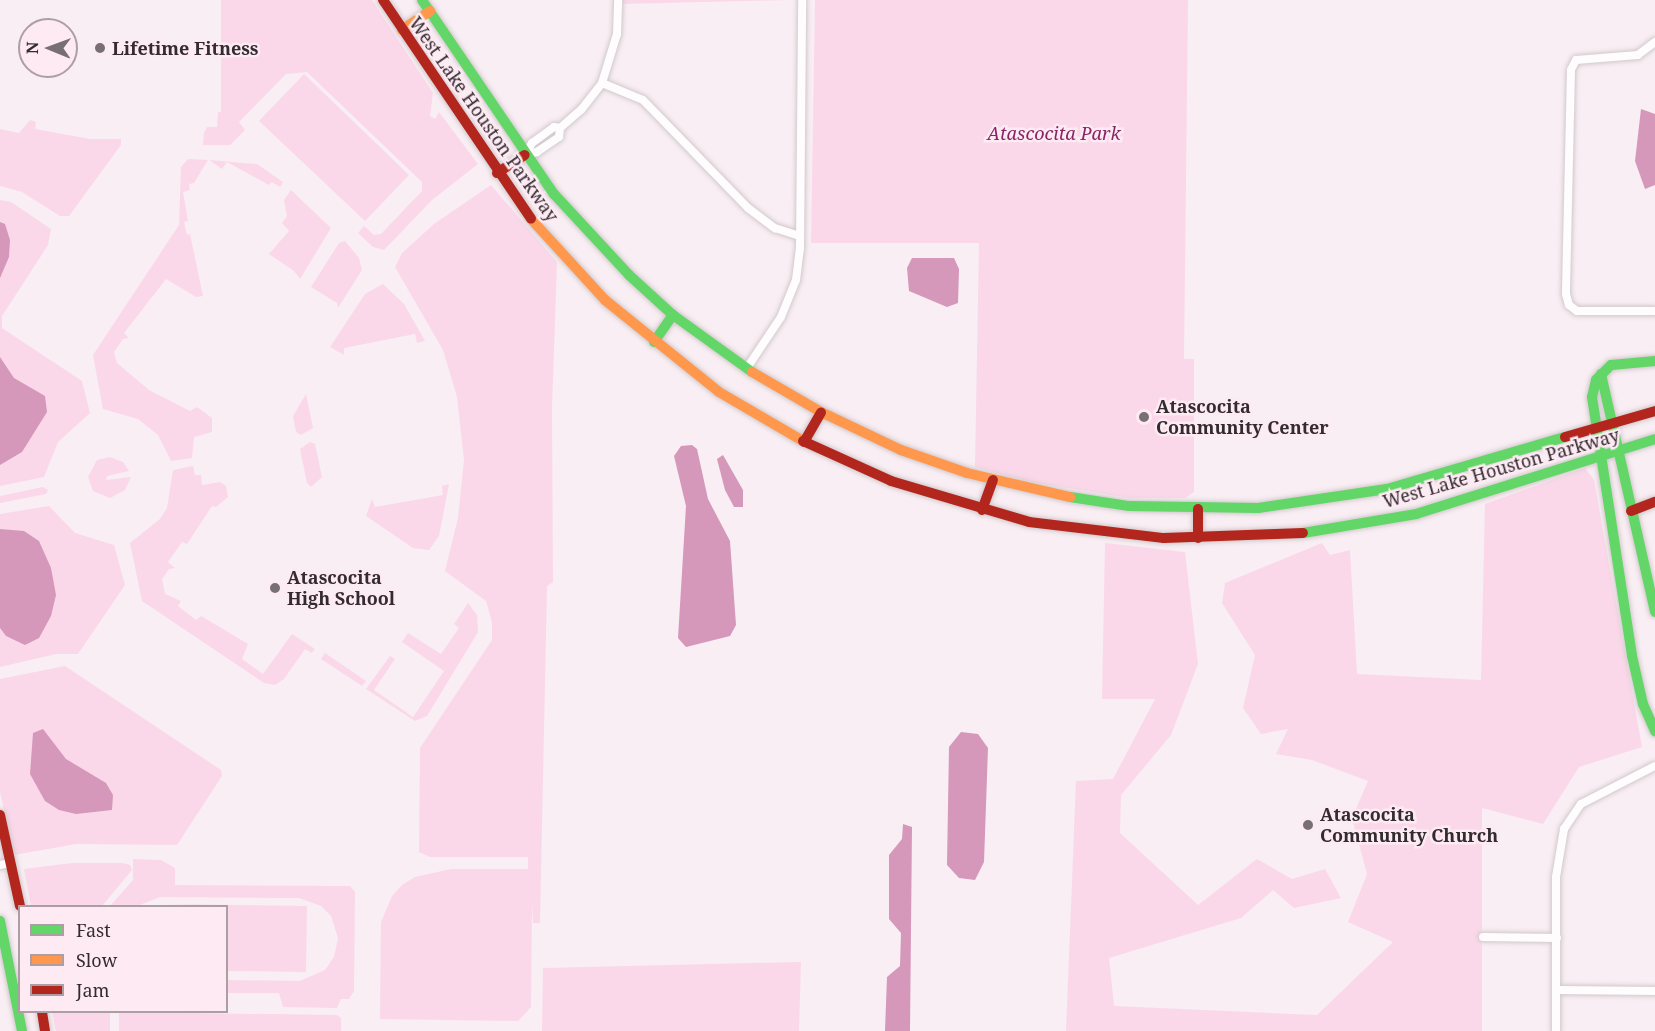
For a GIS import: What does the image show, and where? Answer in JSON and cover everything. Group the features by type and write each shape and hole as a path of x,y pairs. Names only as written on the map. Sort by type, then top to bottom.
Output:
{"main road":[{"name":"West Lake Houston Parkway","path":"383,0 497,173 557,250 654,342 719,392 804,442 891,481 982,510 1029,522 1111,534 1198,538 1297,535 1416,514 1655,439"},
{"name":"West Lake Houston Parkway","path":"422,0 525,155 582,227 673,315 747,368 821,412 901,450 993,480 1129,507 1198,509 1267,507 1387,489 1655,411"},
{"path":"402,30 430,11"},
{"path":"497,173 525,155"},
{"path":"654,342 673,315"},
{"path":"1655,361 1619,361 1601,374 1592,388 1596,429 1632,656 1643,704 1655,731"},
{"path":"1601,374 1655,612"},
{"path":"804,442 821,412"},
{"path":"982,510 993,480"},
{"path":"1631,511 1655,502"},
{"path":"1198,509 1198,538"},
{"path":"0,814 5,864 20,905"},
{"path":"0,921 18,1011"},
{"path":"18,1013 22,1031"},
{"path":"42,1013 45,1031"}],"street":[{"path":"525,155 532,143 554,128 560,128 581,110 602,83 617,34 618,0"},
{"path":"747,368 785,308 796,280 800,236 802,0"},
{"path":"1655,42 1638,55 1576,60 1571,70 1566,294 1569,305 1577,311 1655,311"},
{"path":"602,83 643,100 748,208 775,228 800,236"},
{"path":"1557,1031 1556,877 1564,829 1572,814 1604,790 1655,766"},
{"path":"1483,937 1557,939"},
{"path":"1557,990 1655,991"}],"green space":[{"path":"221,0 372,0 433,93 430,116 435,119 439,112 478,164 432,200 384,250 373,247 358,233 364,226 374,235 381,234 422,191 422,182 307,72 286,74 239,122 245,130 230,145 203,145 207,127 217,127 218,112 221,112"},
{"path":"621,0 790,0 621,4"},
{"name":"Atascocita Park","path":"815,0 1188,0 1184,359 1194,359 1194,492 1185,498 1129,498 1031,482 975,467 979,243 811,243"},
{"path":"304,74 409,175 365,221 259,121"},
{"path":"30,120 36,122 35,129 90,139 121,139 121,145 69,216 60,216 22,192 0,186 0,129 19,133"},
{"path":"188,159 208,160 194,183 189,184 190,190 183,192 188,221 184,222 187,235 190,234 203,296 196,297 166,279 124,333 129,338 123,339 114,352 117,363 149,390 190,411 197,407 212,418 212,432 194,437 192,458 171,461 158,435 138,419 103,409 93,355 179,225 181,167"},
{"path":"209,160 257,164 283,182 280,187 272,182 269,185 227,162 222,169"},
{"path":"491,185 557,262 552,408 553,582 547,586 540,923 533,923 532,901 531,1007 518,1021 380,1019 381,922 392,896 402,885 415,877 451,869 528,869 528,857 430,857 419,852 420,748 492,640 492,622 486,601 445,571 458,518 464,460 457,397 443,350 395,267 402,253 434,224"},
{"path":"291,190 331,228 300,279 294,271 269,254 289,231 282,223 287,216 284,200"},
{"path":"0,200 11,202 51,229 48,245 2,316 2,328 82,381 90,413 58,442 44,477 0,486"},
{"path":"345,241 359,258 362,270 338,308 337,303 311,287 339,243"},
{"path":"383,284 404,304 425,341 417,343 415,334 344,348 344,355 330,347 365,294"},
{"path":"306,394 313,428 301,435 296,432 293,416"},
{"path":"310,442 315,444 322,477 311,487 307,483 300,449"},
{"path":"110,457 123,462 129,471 107,476 106,480 131,477 125,490 110,498 93,491 88,477 97,460"},
{"path":"193,466 195,475 201,475 202,485 220,482 226,486 228,497 216,507 212,506 187,544 182,542 168,562 175,568 169,569 162,579 165,594 181,601 178,606 196,620 201,616 248,644 242,659 263,674 292,634 315,649 312,653 305,649 284,679 275,685 264,683 142,601 130,543 160,519 167,508 173,470"},
{"path":"1585,468 1594,480 1642,747 1579,767 1543,824 1482,808 1482,1031 1066,1031 1076,781 1113,779 1155,699 1102,699 1105,543 1185,552 1198,664 1171,735 1121,795 1120,833 1198,905 1257,859 1292,879 1325,869 1341,898 1294,908 1273,890 1241,918 1109,958 1114,1006 1317,1015 1393,942 1348,922 1367,874 1352,818 1368,781 1312,760 1276,754 1288,729 1261,734 1243,708 1255,655 1222,603 1225,583 1322,543 1330,555 1350,550 1357,674 1481,680 1485,504"},
{"path":"449,484 439,536 429,550 413,548 366,516 372,499 375,507 443,495 442,486"},
{"path":"43,487 48,490 46,494 0,503 0,496"},
{"path":"49,506 75,533 114,545 125,585 78,654 56,654 0,667 0,514"},
{"path":"468,603 477,615 478,632 427,716 415,721 366,689 390,656 395,659 374,690 413,717 444,671 402,642 408,633 441,654 459,628 454,624"},
{"path":"325,653 366,681 362,686 321,659"},
{"path":"65,666 221,770 222,776 177,845 76,844 14,855 0,792 0,679"},
{"path":"133,859 161,860 175,868 175,885 350,886 355,892 354,991 349,999 341,999 337,1008 283,1007 279,993 228,993 228,980 300,981 325,970 334,957 338,938 331,916 321,906 299,898 160,897 140,905 111,905 133,880"},
{"path":"72,863 123,863 130,865 132,870 103,905 31,905 24,869"},
{"path":"161,904 307,906 306,972 228,971 228,905"},
{"path":"801,962 799,1031 542,1031 543,968"},
{"path":"52,1013 110,1013 110,1031 56,1031"},
{"path":"119,1013 337,1015 341,1018 341,1031 119,1031"}],"shaded area":[{"path":"1641,109 1655,114 1655,185 1645,189 1635,161"},
{"path":"0,222 5,224 10,240 9,257 0,278"},
{"path":"912,258 954,258 959,269 958,303 947,307 909,291 907,268"},
{"path":"0,357 14,378 45,396 47,412 22,452 0,465"},
{"path":"692,445 697,449 708,499 730,541 736,625 730,636 686,647 678,638 686,506 674,456 681,446"},
{"path":"723,455 743,490 743,507 734,507 725,490 717,459"},
{"path":"0,529 24,531 39,541 51,568 56,595 51,616 39,638 25,645 6,636 0,628"},
{"path":"43,729 66,759 106,783 113,795 112,810 76,814 59,810 45,801 30,774 33,733"},
{"path":"961,732 978,734 988,748 984,862 975,880 959,878 947,865 949,747"},
{"path":"903,824 912,827 910,1031 885,1031 887,977 900,966 901,933 889,919 889,855 902,839"}],"traffic: fast":[{"path":"422,0 554,194 629,275 673,315 752,372"},
{"path":"654,342 673,315"},
{"path":"1655,361 1611,365 1596,380 1592,397 1632,656 1643,704 1655,731"},
{"path":"1601,374 1655,612"},
{"path":"1070,497 1129,506 1258,508 1387,489 1565,437"},
{"path":"1303,533 1416,514 1655,439"},
{"path":"0,921 18,1011"},
{"path":"18,1013 22,1031"}],"traffic: slow":[{"path":"402,30 430,11"},
{"path":"531,219 605,300 719,392 803,441"},
{"path":"752,372 821,412 901,450 967,473 1070,497"}],"traffic: jam":[{"path":"383,0 531,219"},
{"path":"497,173 525,155"},
{"path":"1565,437 1655,411"},
{"path":"804,442 821,412"},
{"path":"803,441 891,481 1029,522 1164,538 1303,533"},
{"path":"982,510 993,480"},
{"path":"1631,511 1655,502"},
{"path":"1198,509 1198,538"},
{"path":"0,815 20,905"},
{"path":"42,1013 45,1031"}],"place":[{"name":"Lifetime Fitness","path":"100,48"},
{"name":"Atascocita Community Center","path":"1144,417"},
{"name":"Atascocita High School","path":"275,588"},
{"name":"Atascocita Community Church","path":"1308,825"}]}
